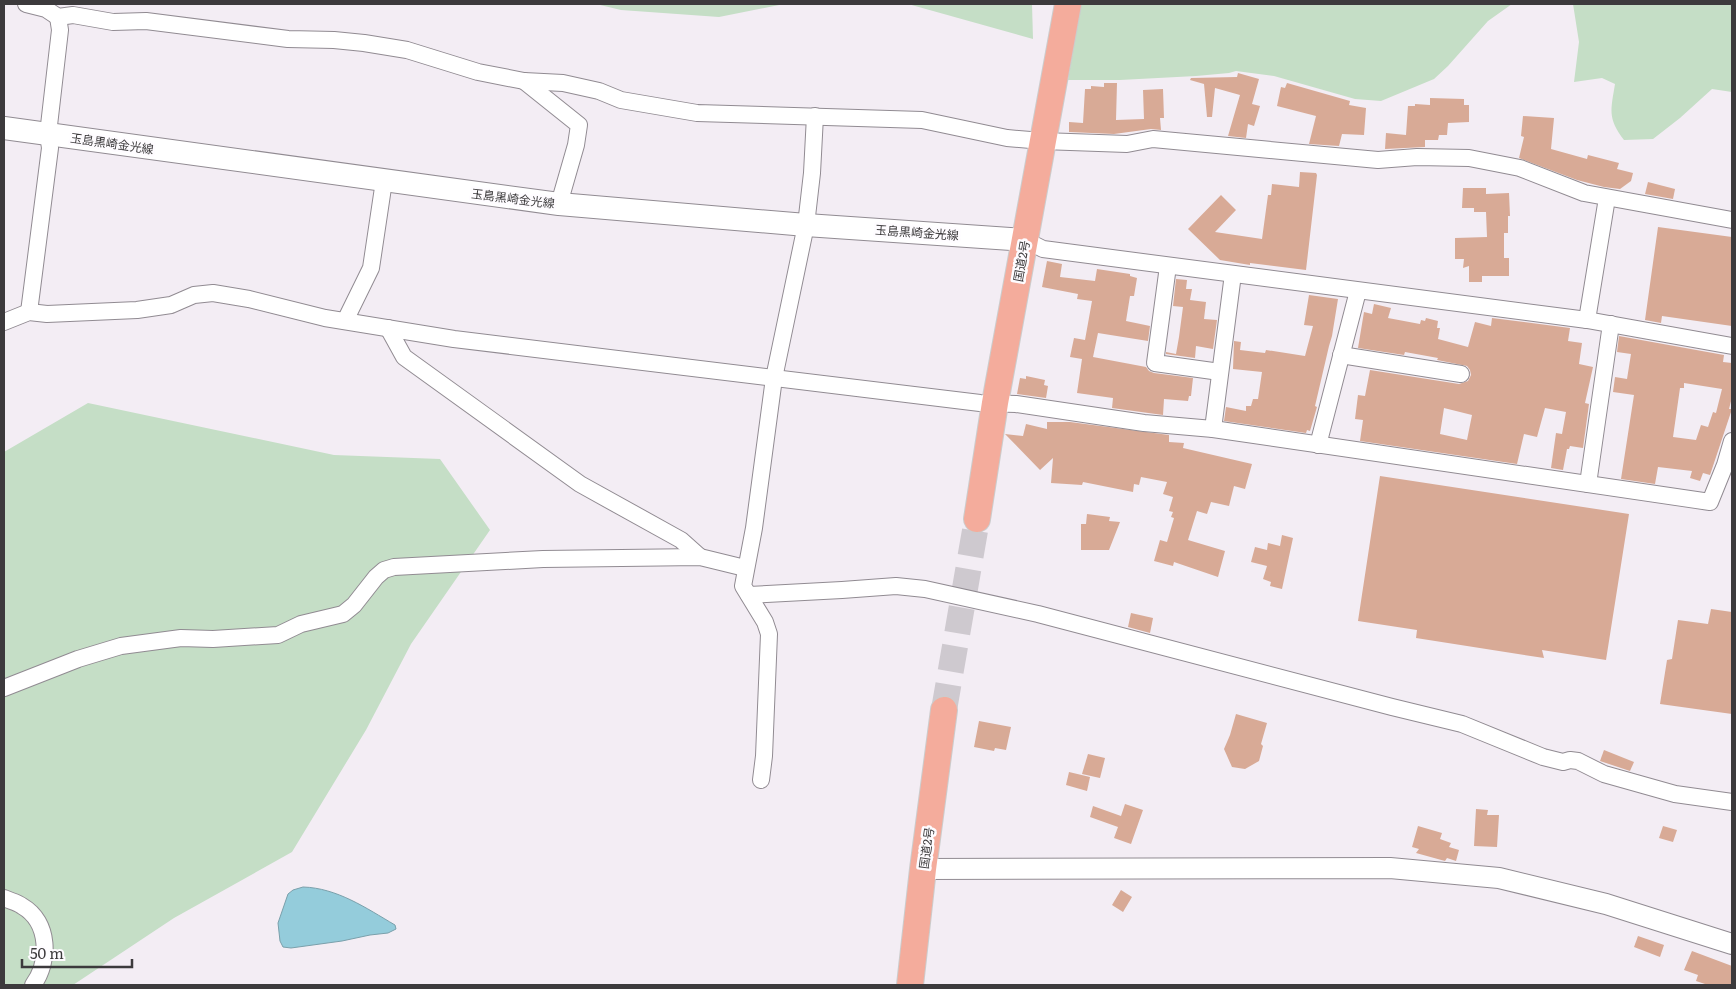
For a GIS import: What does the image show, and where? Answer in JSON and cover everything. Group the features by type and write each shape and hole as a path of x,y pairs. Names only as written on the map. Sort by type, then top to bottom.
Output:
{"highway":[{"name":"国道2号","path":"977,519 995,403 1068,4"},
{"name":"国道2号","path":"910,985 944,710"}],"main road":[{"name":"玉島黒崎金光線","path":"4,128 559,204 806,225 1025,240"}],"street":[{"path":"26,4 46,10 58,17 73,15 113,22 146,21 288,39 364,43 407,50 478,72 524,81 563,83 599,91 621,100 696,113 922,120 999,136 1042,141 1127,144 1153,139 1378,160 1417,157 1469,158 1520,168 1584,193 1732,220"},
{"path":"29,312 50,148 48,134 60,30 58,17"},
{"path":"524,81 579,125 576,145 559,204"},
{"path":"761,780 764,756 769,634 766,622 743,586 754,528 774,378 806,225 812,173 815,116"},
{"path":"345,321 371,268 384,181"},
{"path":"1586,320 1607,198"},
{"path":"1025,240 1044,249 1586,320 1732,346"},
{"path":"1168,266 1155,363 1220,372"},
{"path":"1213,429 1233,274"},
{"path":"1318,445 1358,291"},
{"path":"4,322 29,312 46,314 136,310 171,305 194,295 213,292 345,321 463,340 980,403 1016,404 1144,424 1213,429 1710,502 1729,466 1732,441"},
{"path":"1588,484 1611,324"},
{"path":"388,328 404,357 580,484 681,540 700,557"},
{"path":"1340,355 1461,374"},
{"path":"4,688 78,659 121,646 181,638 278,635 301,624 343,614 354,605 376,577 384,570 394,567 543,559 700,557 746,568"},
{"path":"749,595 896,586 925,589 1038,614 1462,724 1543,757 1564,762 1570,760 1578,761 1604,774 1675,794 1732,802"},
{"path":"923,869 1390,868 1499,878 1606,904 1732,944"},
{"path":"4,898 23,906 37,919 42,931 46,953 40,976 32,985"}],"green space":[{"path":"596,4 784,4 719,17 621,10"},
{"path":"908,4 1032,4 1033,39"},
{"path":"1081,4 1512,4 1488,21 1434,79 1381,101 1355,99 1274,76 1236,71 1196,76 1120,80 1068,80"},
{"path":"1573,4 1732,4 1732,92 1712,89 1653,139 1624,140 1615,125 1612,113 1615,84 1602,78 1574,82 1579,42"},
{"path":"88,403 334,455 440,459 490,530 411,644 366,730 292,852 174,918 73,985 4,985 4,452"}],"water":[{"path":"303,887 328,891 351,900 395,925 396,929 388,933 342,941 291,948 283,947 280,941 278,923 288,894 293,890"}],"building":[{"path":"1238,73 1259,79 1252,104 1260,106 1254,126 1248,124 1246,138 1228,136 1240,95 1215,88 1212,117 1207,117 1204,84 1190,80 1191,78 1237,77"},
{"path":"1104,83 1117,83 1116,120 1144,119 1143,90 1163,89 1164,118 1160,118 1161,130 1151,129 1114,134 1069,132 1069,122 1083,123 1085,89 1091,89 1091,86 1104,87"},
{"path":"1287,83 1350,101 1349,105 1366,108 1364,135 1342,134 1339,146 1309,144 1316,116 1277,106 1281,87 1285,88"},
{"path":"1430,98 1464,99 1464,105 1469,105 1469,122 1448,123 1447,135 1439,135 1438,140 1425,140 1425,147 1385,149 1386,133 1406,135 1408,106 1415,106 1415,104 1430,105"},
{"path":"1523,116 1554,118 1551,149 1587,159 1588,155 1619,163 1617,169 1633,173 1631,181 1620,189 1604,187 1577,180 1519,158 1524,137 1521,136"},
{"path":"1300,172 1316,173 1317,175 1306,270 1250,263 1250,265 1220,260 1188,229 1221,195 1236,210 1215,232 1262,239 1268,195 1271,195 1272,184 1299,187"},
{"path":"1648,182 1675,189 1673,199 1645,194"},
{"path":"1463,188 1486,188 1486,194 1509,193 1510,216 1508,216 1508,233 1504,233 1504,258 1509,258 1509,276 1482,276 1482,282 1469,282 1469,266 1463,268 1464,259 1455,259 1455,238 1487,237 1486,212 1474,212 1474,208 1462,208"},
{"path":"1658,227 1732,237 1732,326 1662,316 1661,323 1645,320"},
{"path":"1047,261 1062,264 1060,277 1095,281 1097,269 1130,274 1130,276 1137,278 1134,296 1130,296 1126,321 1150,326 1148,341 1098,333 1093,357 1146,367 1154,373 1193,378 1191,396 1189,396 1188,401 1164,399 1163,415 1112,408 1113,398 1077,393 1082,359 1070,357 1074,338 1085,340 1092,301 1077,299 1078,294 1042,287"},
{"path":"1176,279 1187,280 1186,289 1192,289 1190,300 1206,302 1204,319 1217,320 1213,349 1196,346 1195,358 1166,354 1166,352 1176,354 1183,307 1173,306"},
{"path":"1309,295 1338,299 1332,336 1315,406 1317,407 1310,431 1307,430 1306,433 1224,421 1226,407 1246,411 1246,406 1251,406 1253,399 1258,399 1262,372 1233,369 1234,341 1241,342 1240,350 1265,353 1266,350 1305,356 1313,326 1304,325"},
{"path":"1374,304 1391,308 1388,318 1420,324 1421,320 1425,321 1426,318 1438,321 1437,328 1440,328 1438,339 1468,347 1475,322 1491,326 1492,318 1570,328 1568,341 1582,343 1579,364 1593,367 1585,403 1589,404 1583,448 1570,446 1567,449 1563,470 1551,468 1556,433 1562,434 1566,412 1545,408 1537,437 1524,434 1517,464 1360,441 1363,420 1355,419 1358,395 1365,396 1370,370 1459,384 1468,381 1471,375 1467,366 1437,360 1438,358 1405,352 1404,355 1358,348 1364,312 1372,314","holes":["1444,408 1472,415 1467,440 1440,434"]},
{"path":"1619,336 1724,355 1723,362 1732,363 1732,397 1729,409 1732,409 1710,475 1703,473 1700,481 1690,478 1692,471 1658,467 1655,484 1621,479 1634,395 1613,392 1615,377 1627,379 1631,354 1617,352","holes":["1684,383 1722,389 1716,413 1713,412 1708,427 1701,425 1696,440 1673,437 1680,388 1684,388"]},
{"path":"1026,376 1045,380 1044,385 1048,386 1046,398 1017,394 1020,378 1026,379"},
{"path":"1047,422 1070,422 1169,435 1169,442 1184,443 1183,448 1252,464 1245,489 1234,486 1229,506 1211,502 1207,514 1197,511 1188,540 1225,551 1218,577 1174,562 1173,566 1154,561 1160,540 1167,542 1174,518 1171,517 1173,512 1169,511 1173,497 1163,494 1167,482 1141,477 1139,485 1134,484 1133,492 1083,482 1082,485 1051,483 1053,458 1040,470 1005,434 1023,436 1026,424 1047,429"},
{"path":"1380,476 1629,514 1606,660 1542,650 1544,658 1416,638 1417,630 1358,621"},
{"path":"1087,514 1110,517 1109,521 1120,522 1109,550 1081,550 1081,524 1086,524"},
{"path":"1282,535 1293,538 1282,589 1270,586 1271,582 1263,579 1267,566 1251,562 1255,547 1267,550 1268,543 1280,546"},
{"path":"1711,609 1732,612 1732,714 1660,704 1667,660 1672,659 1678,620 1708,624"},
{"path":"1131,613 1153,618 1150,633 1128,627"},
{"path":"1236,714 1267,723 1261,744 1263,746 1259,761 1245,769 1232,767 1224,749"},
{"path":"979,721 1011,727 1006,750 995,748 994,751 974,747"},
{"path":"1604,750 1634,762 1630,771 1600,761"},
{"path":"1088,754 1105,758 1100,778 1082,774"},
{"path":"1069,772 1090,777 1087,791 1066,785"},
{"path":"1125,804 1143,810 1131,844 1114,838 1118,827 1090,817 1093,806 1121,816"},
{"path":"1476,809 1488,810 1487,815 1499,815 1497,847 1474,846"},
{"path":"1418,826 1442,833 1440,839 1451,843 1449,847 1459,850 1456,861 1447,858 1445,861 1416,853 1419,849 1412,847"},
{"path":"1663,826 1677,830 1673,842 1659,838"},
{"path":"1121,890 1132,897 1123,912 1112,905"},
{"path":"1638,936 1664,945 1660,957 1634,947"},
{"path":"1692,951 1732,966 1732,985 1708,985 1696,981 1698,975 1684,970"}],"tunnel":[{"path":"944,710 977,519"}]}
